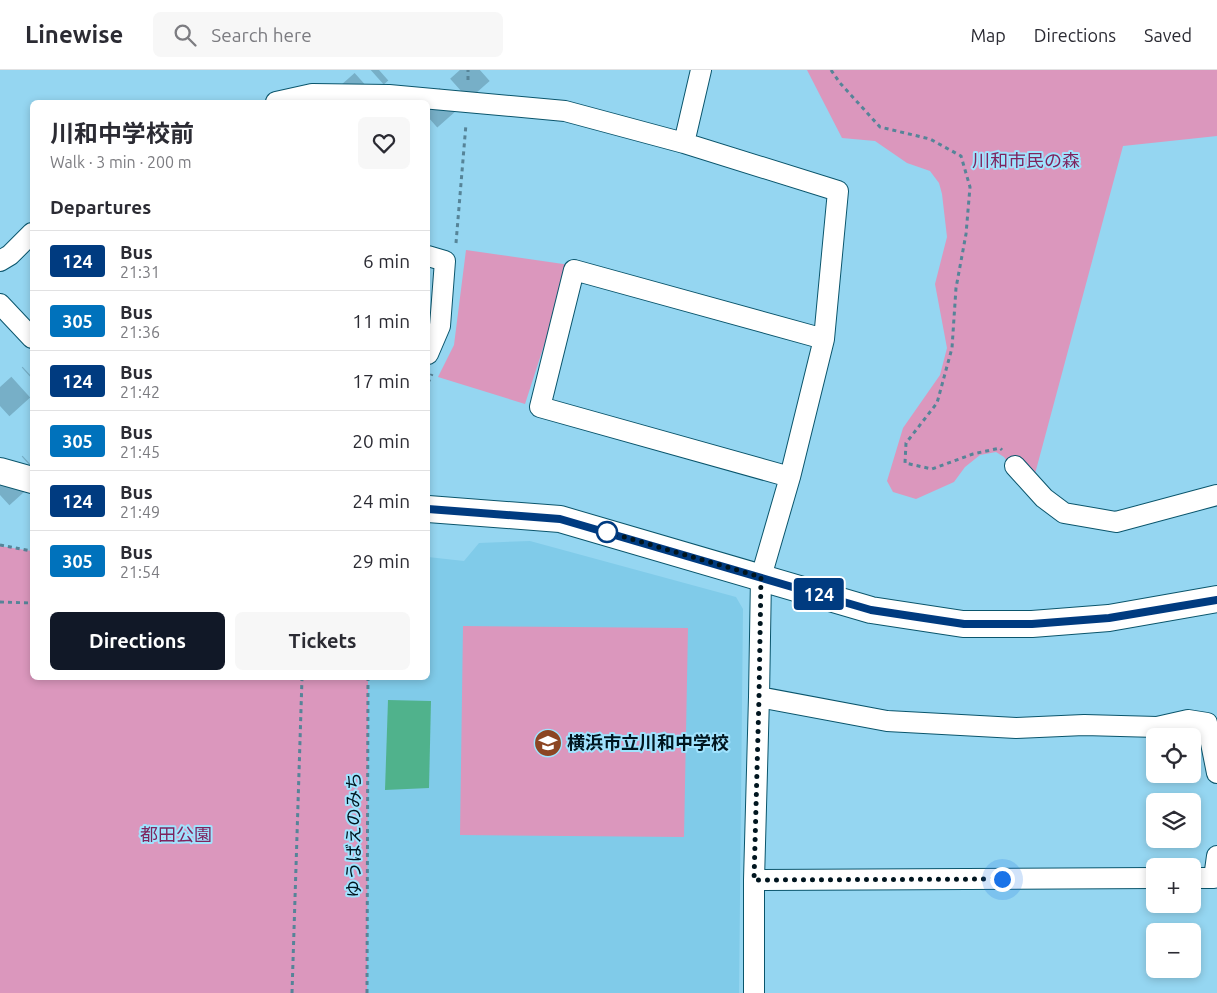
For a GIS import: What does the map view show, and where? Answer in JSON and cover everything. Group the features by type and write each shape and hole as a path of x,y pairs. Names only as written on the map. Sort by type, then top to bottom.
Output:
{"street":[{"path":"684,143 701,70"},
{"path":"285,100 312,94 389,95 565,111 684,143 838,190 824,339 790,476 761,577 754,880 754,993"},
{"path":"0,261 10,255 30,235"},
{"path":"430,257 445,261 440,326 432,360"},
{"path":"790,476 540,408 542,398 574,270 824,339"},
{"path":"0,304 30,336"},
{"path":"1015,466 1044,498 1064,513 1116,522 1217,495"},
{"path":"0,470 30,479"},
{"path":"430,509 560,519 871,610 964,624 1032,624 1109,618 1217,600"},
{"path":"759,697 887,721 1006,728 1084,724 1157,727 1188,720 1207,723 1217,773"},
{"path":"1201,878 1214,878 1217,856"},
{"path":"754,880 1146,878"}],"path":[{"path":"456,253 468,70"},
{"path":"831,70 840,83 880,126 930,138 961,156 970,187 966,234 956,288 952,348 937,403 906,443 905,463 932,469 973,454 1000,448 1011,457 1015,466"},
{"path":"0,545 30,551"},
{"path":"0,602 30,603"},
{"path":"292,993 302,680"},
{"name":"ゆうばえのみち","path":"367,993 368,680"}],"shaded area":[{"name":"横浜市立川和中学校","path":"530,541 736,597 743,609 739,993 353,993 355,680 430,680 430,557 464,561 479,543"},
{"path":"388,700 431,701 429,788 385,790"}],"green space":[{"name":"川和市民の森","path":"807,70 1217,70 1217,136 1123,146 1032,485 1021,481 1004,457 996,452 980,455 965,467 954,482 916,499 893,492 887,481 903,428 940,375 947,348 935,284 947,237 942,194 939,183 930,171 907,163 875,141 842,138"},
{"path":"466,250 570,265 525,404 438,377 454,345"},
{"name":"都田公園","path":"0,546 30,551 30,680 368,680 367,993 0,993"},
{"path":"463,626 688,628 684,837 460,835"}],"tunnel":[{"path":"345,100 379,70"},
{"path":"430,115 481,70"},
{"path":"0,406 30,379"},
{"path":"0,495 30,468"}],"bus line":[{"name":"124","path":"430,509 560,519 871,610 964,624 1032,624 1109,618 1217,600"}],"place":[{"name":"横浜市立川和中学校","path":"548,743"}],"route":[{"path":"607,532 761,577 754,880 1002,879"}]}
